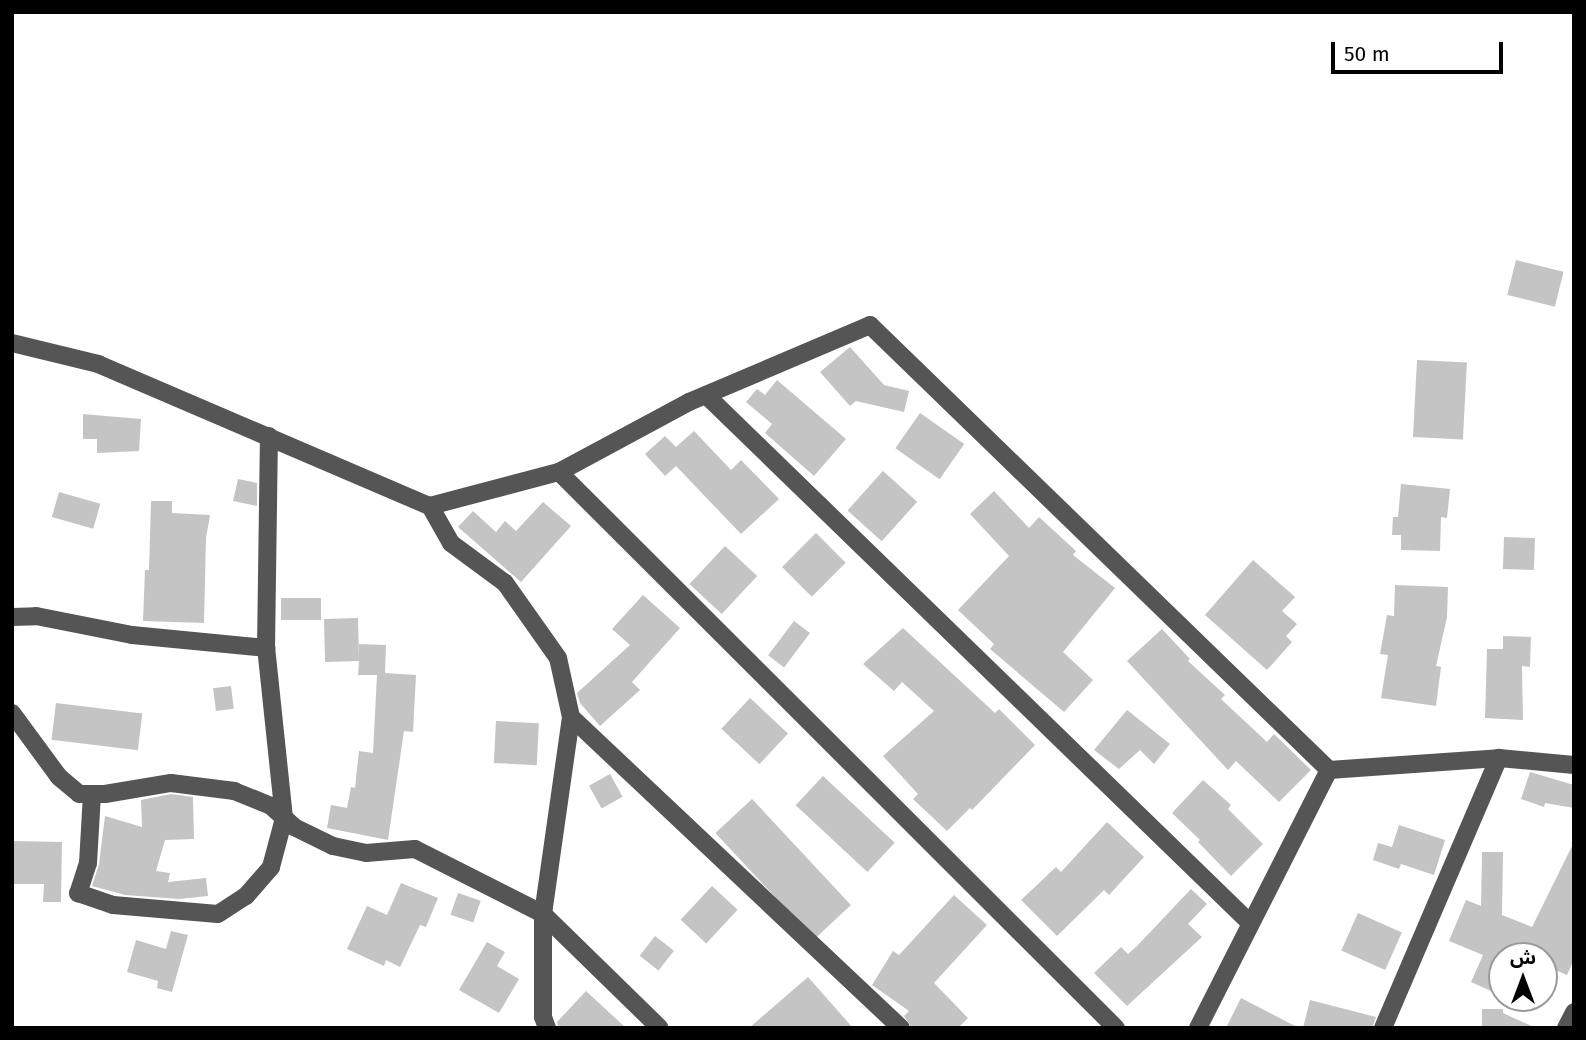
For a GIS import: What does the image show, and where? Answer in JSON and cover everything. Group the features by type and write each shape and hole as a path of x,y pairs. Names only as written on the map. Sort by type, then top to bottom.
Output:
{"street":[{"path":"430,506 559,472 706,395 870,325 1329,770 1499,758 1574,765"},
{"path":"12,342 98,365 430,506 451,543 505,583 558,658 571,717 542,914 544,1017 547,1028"},
{"path":"706,395 1250,923"},
{"path":"92,794 88,863 78,893 113,905 218,914 246,896 271,867 284,818 266,648 269,436"},
{"path":"559,472 1116,1028"},
{"path":"12,617 36,616 132,635 266,648"},
{"path":"12,713 59,777 79,794 171,783 234,791 271,806 308,835 333,846 366,853 415,849 542,914 660,1028"},
{"path":"571,717 901,1028"},
{"path":"1383,1028 1499,758"},
{"path":"1198,1028 1329,770"},
{"path":"1566,1028 1574,1012"}],"building":[{"path":"1516,260 1564,272 1555,307 1507,295"},
{"path":"850,347 884,385 909,391 904,412 856,401 850,406 820,372"},
{"path":"1417,360 1467,363 1463,440 1413,437"},
{"path":"777,380 846,439 814,476 765,433 772,424 746,402 757,389 765,395"},
{"path":"920,413 964,444 940,479 895,448"},
{"path":"83,414 141,419 139,451 97,453 97,439 83,439"},
{"path":"694,431 731,470 741,460 779,499 741,534 676,466 665,476 645,454 665,436 676,447"},
{"path":"883,471 917,502 882,541 848,510"},
{"path":"238,479 257,483 257,506 233,501"},
{"path":"1401,484 1450,489 1447,518 1441,517 1440,551 1401,550 1401,535 1392,535 1393,517 1398,517"},
{"path":"994,491 1029,528 1039,517 1076,551 1073,555 1115,588 1063,652 1093,680 1064,712 990,649 994,644 958,610 1009,556 970,514"},
{"path":"59,492 100,504 93,529 52,517"},
{"path":"151,501 172,501 172,513 210,515 206,538 204,623 143,621 145,570 149,570"},
{"path":"543,502 571,526 521,582 458,527 473,511 496,532 505,521 516,531"},
{"path":"816,533 846,563 812,597 782,567"},
{"path":"1504,537 1535,538 1534,570 1503,569"},
{"path":"725,546 757,576 722,614 690,584"},
{"path":"1253,560 1295,597 1282,611 1297,624 1286,636 1292,642 1267,670 1205,615"},
{"path":"1395,585 1448,587 1447,617 1436,666 1441,667 1436,706 1381,698 1388,655 1380,654 1387,615 1394,616"},
{"path":"643,595 680,628 632,682 640,690 600,726 580,703 577,693 630,645 612,629"},
{"path":"281,598 321,598 321,620 281,620"},
{"path":"358,618 359,660 359,644 386,645 385,673 416,675 413,732 404,731 388,840 327,828 331,805 347,808 351,787 355,788 359,751 373,753 377,675 358,675 359,661 325,662 324,619"},
{"path":"794,621 810,633 784,667 768,655"},
{"path":"903,628 995,713 999,709 1035,745 972,810 970,808 947,831 913,799 918,794 883,756 934,711 902,682 894,691 863,664"},
{"path":"1162,629 1190,659 1188,661 1225,695 1221,699 1267,742 1274,734 1311,770 1279,802 1236,761 1228,770 1127,661"},
{"path":"1503,636 1531,637 1530,667 1522,666 1523,720 1485,718 1487,649 1503,649"},
{"path":"231,686 234,709 216,711 213,688"},
{"path":"750,698 788,733 759,764 721,729"},
{"path":"56,703 142,714 138,750 51,740"},
{"path":"1127,710 1170,744 1154,764 1140,750 1119,769 1094,750"},
{"path":"496,721 539,723 537,765 494,763"},
{"path":"1530,772 1574,785 1574,808 1545,803 1544,807 1521,799"},
{"path":"610,774 623,797 602,808 589,786"},
{"path":"823,776 895,843 867,872 796,805"},
{"path":"1203,780 1231,805 1228,809 1263,844 1231,876 1172,813"},
{"path":"171,794 193,797 194,839 165,840 156,871 170,873 168,882 206,878 208,896 179,899 125,895 92,886 99,864 105,816 142,827 141,800"},
{"path":"752,799 851,905 814,939 715,833"},
{"path":"1107,822 1144,857 1109,895 1104,890 1057,936 1021,900 1056,867 1061,872"},
{"path":"1399,825 1445,840 1434,875 1401,864 1399,869 1373,860 1378,843 1392,847"},
{"path":"12,841 62,842 61,902 43,902 44,884 12,884"},
{"path":"1574,842 1574,960 1567,975 1558,971 1558,942 1488,942 1488,990 1471,982 1483,955 1449,941 1466,900 1481,906 1482,852 1503,852 1502,915 1532,927"},
{"path":"401,883 438,898 426,927 420,925 400,967 386,960 384,966 347,949 367,906 387,915"},
{"path":"712,886 738,910 706,944 681,920"},
{"path":"1191,889 1207,904 1188,924 1202,937 1127,1006 1094,973 1121,947 1128,954"},
{"path":"458,893 481,901 473,923 451,915"},
{"path":"954,895 987,925 934,983 968,1018 958,1028 912,1028 904,1016 909,1011 872,985 893,951 899,955"},
{"path":"1358,913 1402,933 1385,970 1341,950"},
{"path":"171,931 188,935 172,992 157,988 158,981 127,972 136,940 166,949"},
{"path":"655,936 674,951 659,970 640,956"},
{"path":"487,942 505,952 497,966 519,979 499,1013 459,990"},
{"path":"808,977 853,1028 749,1028"},
{"path":"586,991 626,1028 558,1028 557,1022"},
{"path":"1241,998 1299,1028 1226,1028"},
{"path":"1310,1000 1376,1017 1372,1028 1303,1028"},
{"path":"1482,1009 1488,1009 1488,1012 1503,1012 1536,1028 1482,1028"}]}
